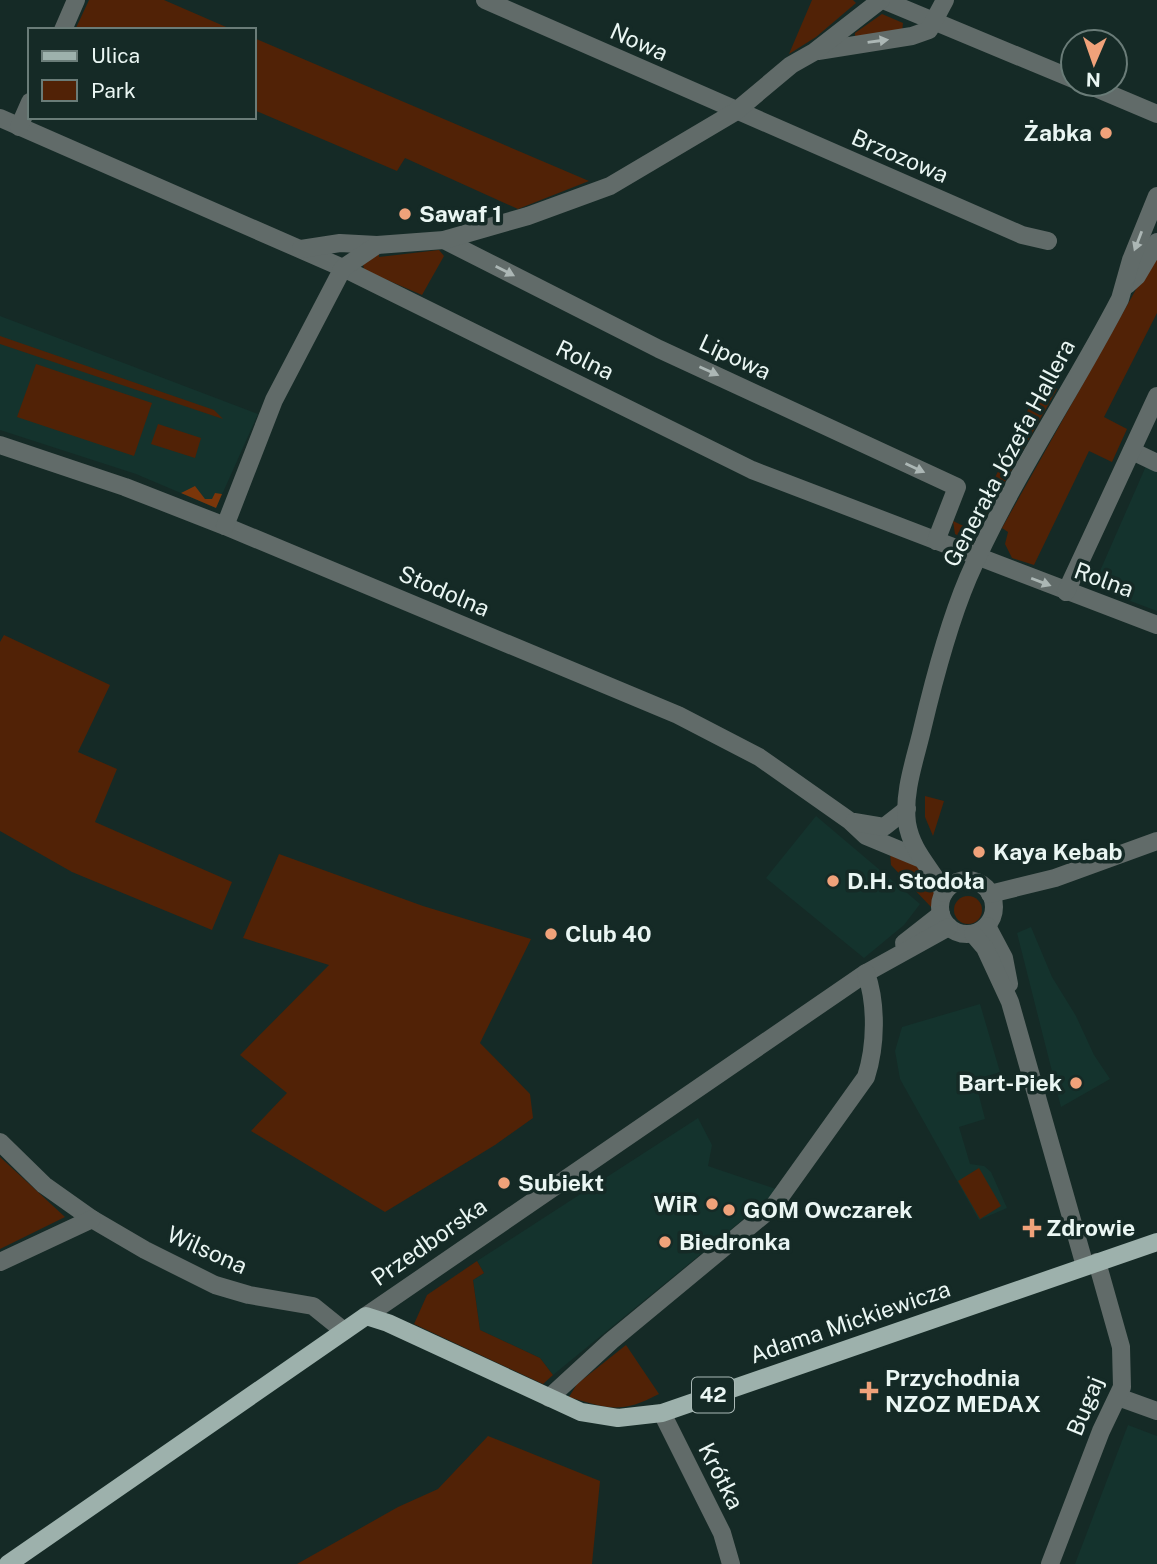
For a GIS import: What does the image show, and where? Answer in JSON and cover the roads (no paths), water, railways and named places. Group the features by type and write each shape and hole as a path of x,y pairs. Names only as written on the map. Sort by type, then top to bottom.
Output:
{"main road":[{"name":"Adama Mickiewicza","path":"366,1316 388,1323 549,1398 601,1417 618,1419 662,1413 1157,1242"},
{"name":"Przedborska","path":"8,1564 366,1316"}],"street":[{"path":"63,28 76,0"},
{"name":"Nowa","path":"485,0 734,111"},
{"path":"301,249 340,243 377,245 444,240 528,216 610,186 734,111 791,65 814,52 882,0 1059,73"},
{"path":"814,52 912,36 929,30 945,0"},
{"path":"1119,98 1157,114"},
{"path":"19,127 28,107"},
{"name":"Brzozowa","path":"734,111 1022,235 1048,241"},
{"name":"Rolna","path":"0,118 343,268 752,470 1157,625"},
{"name":"Generała Józefa Hallera","path":"1125,288 1131,260 1157,196"},
{"name":"Lipowa","path":"444,240 659,349 957,487 936,541"},
{"name":"Generała Józefa Hallera","path":"951,887 919,858 907,822 907,809 910,779 958,606 977,558 1125,288 1137,276 1157,242"},
{"path":"225,526 274,400 343,268 377,245"},
{"path":"1066,592 1155,406"},
{"name":"Stodolna","path":"0,445 125,487 225,526 678,715 759,757 850,821 858,831 877,842 919,858"},
{"path":"1132,451 1157,463"},
{"path":"907,809 936,861 949,877 951,887 945,920 963,934 986,916 1055,878 1157,841"},
{"name":"Stodolna","path":"850,821 884,827 907,809"},
{"path":"951,887 973,881 982,885 986,916"},
{"name":"Bugaj","path":"986,916 1006,965 1010,1002 1091,1264 1121,1347 1123,1376 1118,1397 1101,1431 1051,1564"},
{"name":"Przedborska","path":"366,1316 945,920"},
{"path":"549,1398 611,1341 760,1220 793,1180 866,1077 872,1060 873,969"},
{"name":"Wilsona","path":"0,1142 44,1185 92,1219 215,1285 249,1295 313,1306 344,1331"},
{"path":"0,1262 92,1219"},
{"path":"1118,1397 1157,1412"},
{"name":"Krótka","path":"662,1413 722,1533 731,1564"}],"place":[{"name":"Żabka","path":"1106,133"},
{"name":"Sawaf 1","path":"405,214"},
{"name":"Kaya Kebab","path":"979,852"},
{"name":"D.H. Stodoła","path":"833,881"},
{"name":"Club 40","path":"551,934"},
{"name":"Bart-Piek","path":"1076,1083"},
{"name":"Subiekt","path":"504,1183"},
{"name":"WiR","path":"712,1204"},
{"name":"GOM Owczarek","path":"729,1210"},
{"name":"Zdrowie","path":"1032,1228"},
{"name":"Biedronka","path":"665,1242"},
{"name":"Przychodnia NZOZ MEDAX","path":"869,1391"}]}
